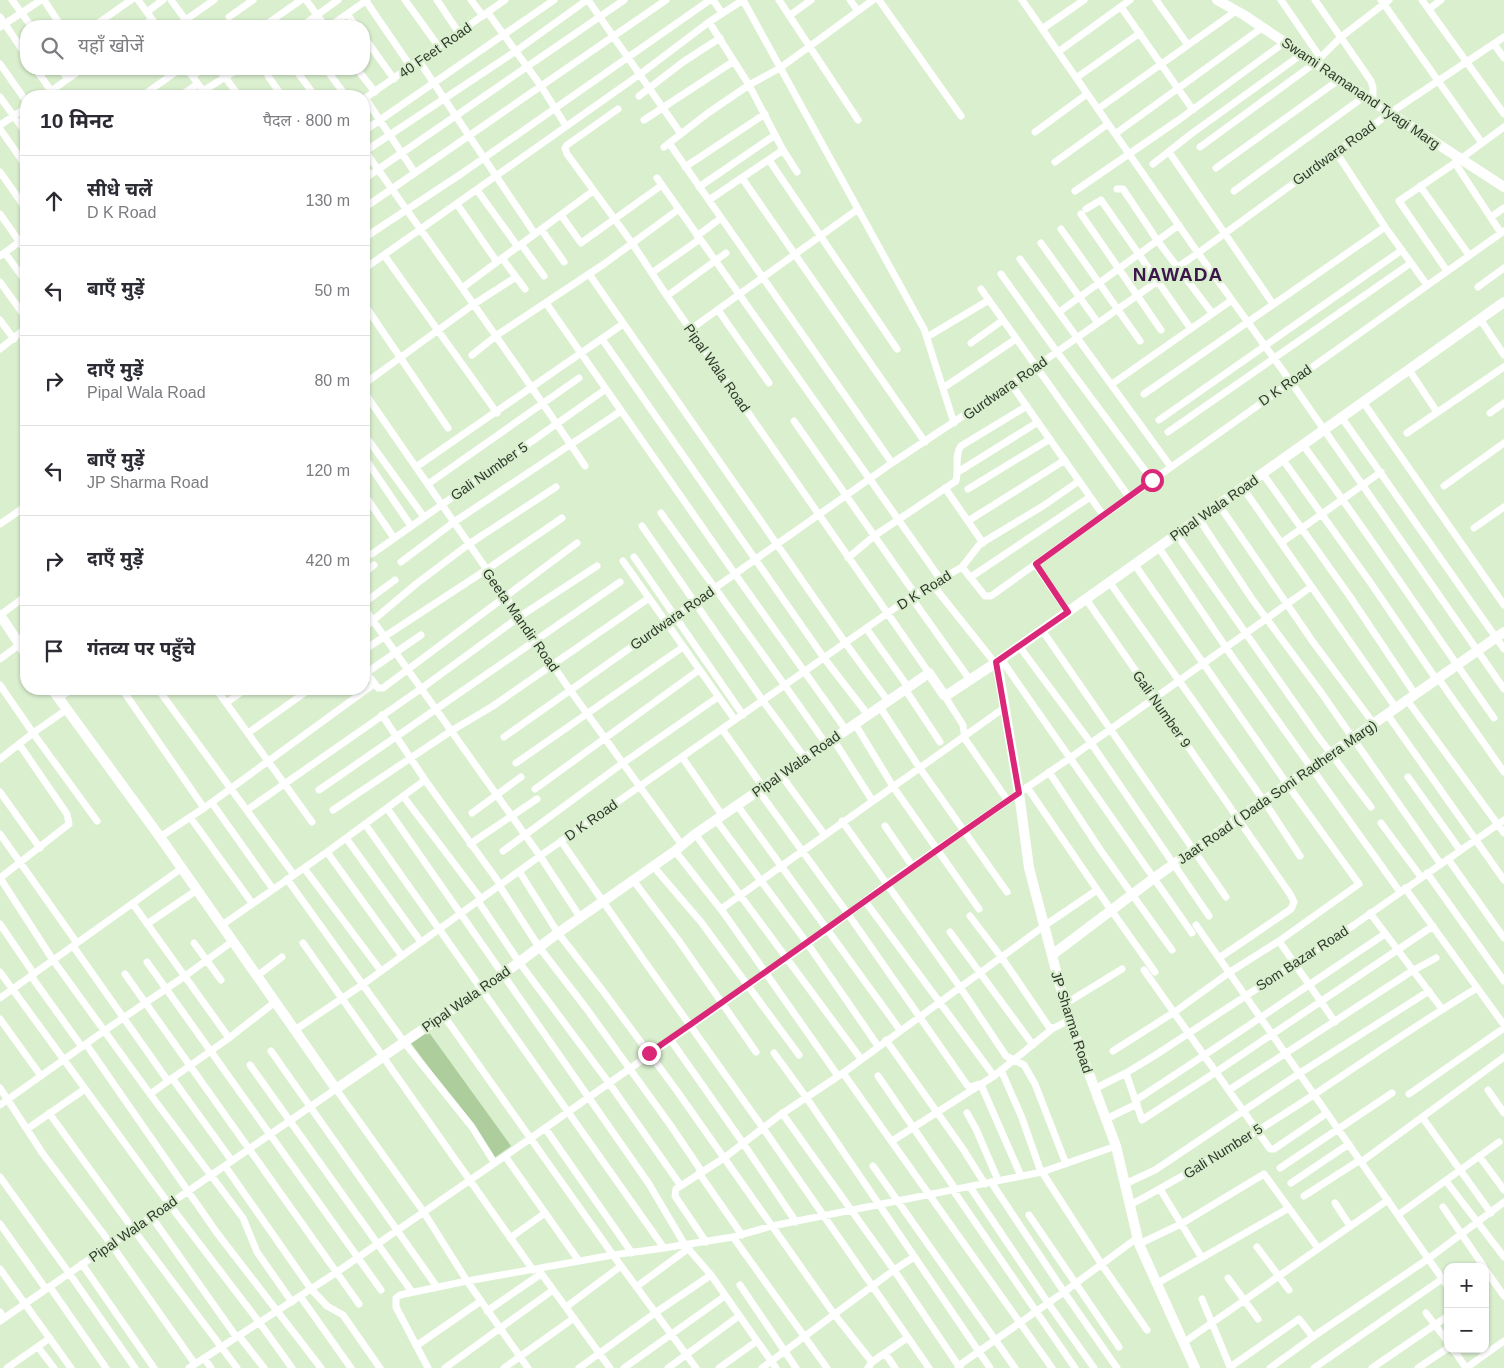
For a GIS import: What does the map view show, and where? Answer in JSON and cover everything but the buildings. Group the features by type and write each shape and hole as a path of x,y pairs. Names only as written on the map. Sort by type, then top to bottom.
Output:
{"street":[{"path":"12,0 27,20"},
{"path":"2,26 42,0 57,20"},
{"path":"103,20 131,0"},
{"path":"138,0 152,20"},
{"path":"147,12 163,0"},
{"path":"171,0 185,20"},
{"path":"191,20 214,0"},
{"path":"229,17 253,0"},
{"path":"274,20 306,0 321,20"},
{"path":"310,20 338,0"},
{"path":"338,20 366,0 411,67"},
{"path":"405,0 439,47"},
{"path":"437,0 459,33"},
{"path":"471,0 504,35 541,86 566,126"},
{"name":"40 Feet Road","path":"370,95 485,14 497,2 505,0"},
{"path":"370,127 554,0"},
{"path":"370,147 516,51 588,0 681,134"},
{"path":"370,174 624,0"},
{"path":"370,204 666,0"},
{"path":"370,234 484,158 711,0 722,13"},
{"path":"370,265 639,75 709,22 743,0 924,329 954,423"},
{"path":"779,0 858,120"},
{"path":"789,16 811,0"},
{"path":"850,0 858,11"},
{"path":"873,0 780,68 749,85 666,145 709,200 892,463"},
{"path":"879,0 961,116"},
{"path":"1042,29 1084,0"},
{"path":"1058,52 1130,0"},
{"path":"1156,0 1188,45"},
{"name":"Swami Ramanand Tyagi Marg","path":"1217,0 1263,27 1302,54 1318,60 1340,80 1458,161 1504,187"},
{"path":"1281,0 1318,60"},
{"path":"1234,191 1369,99 1373,88 1371,81 1315,0"},
{"path":"1422,0 1504,114"},
{"path":"1429,9 1441,0"},
{"path":"1200,147 1318,60 1341,37 1385,1 1482,143"},
{"path":"1026,2 1042,29 1087,94 1291,382 1323,431 1504,689"},
{"path":"1121,7 1193,110"},
{"path":"1098,109 1236,11"},
{"path":"347,14 352,20"},
{"path":"0,17 2,26 20,48"},
{"path":"709,22 749,85 783,150 797,172"},
{"path":"1115,134 1263,27"},
{"path":"1076,78 1140,33"},
{"name":"Gurdwara Road","path":"504,737 869,479 1036,367 1198,253 1390,113 1504,37"},
{"path":"639,96 683,62 720,38"},
{"path":"1075,191 1130,155 1285,42"},
{"path":"1494,44 1504,58"},
{"path":"370,45 394,79"},
{"path":"1153,164 1191,134 1302,54"},
{"path":"419,61 535,234"},
{"path":"644,120 734,61"},
{"path":"0,64 20,92"},
{"path":"40,75 50,90"},
{"path":"52,90 73,75"},
{"path":"150,90 172,75"},
{"path":"210,90 228,75"},
{"path":"299,75 311,90"},
{"path":"330,75 342,90"},
{"path":"362,75 375,92"},
{"path":"192,76 202,90"},
{"path":"268,76 278,90"},
{"path":"225,77 235,90"},
{"path":"1216,168 1340,80"},
{"path":"189,90 198,84"},
{"path":"1036,132 1087,94"},
{"path":"0,97 20,124"},
{"path":"370,107 415,173"},
{"name":"Pipal Wala Road","path":"618,110 567,145 565,148 567,154 653,272 667,296 944,695 948,695 1086,600 1504,302"},
{"path":"0,125 20,112"},
{"path":"685,167 765,114"},
{"path":"1055,162 1108,124"},
{"path":"1446,271 1399,202 1504,127"},
{"path":"0,129 20,157"},
{"path":"699,186 775,135"},
{"path":"709,200 783,150"},
{"path":"1169,152 1273,304"},
{"path":"1336,152 1385,227 1427,285"},
{"path":"370,159 497,335 585,466"},
{"path":"769,160 897,349"},
{"path":"1458,161 1490,217 1503,232"},
{"path":"0,172 20,200"},
{"path":"657,178 941,580"},
{"path":"742,178 925,442"},
{"path":"561,215 581,243 662,185"},
{"path":"1420,186 1469,255"},
{"path":"1117,189 1123,188 1157,240 1212,314"},
{"path":"476,190 544,276"},
{"path":"462,288 593,191"},
{"path":"1161,330 1118,268 1083,212 1100,200 1191,328"},
{"path":"457,204 525,289"},
{"path":"1490,217 1504,208"},
{"path":"472,355 497,335 589,274 679,209"},
{"path":"691,329 740,296 858,209"},
{"path":"0,214 20,242 1,255 20,276"},
{"path":"653,272 721,218"},
{"path":"1059,312 1179,226"},
{"path":"1144,394 1385,227"},
{"path":"541,229 564,262"},
{"path":"1062,229 1140,341"},
{"name":"D K Road","path":"295,1030 362,985 561,841 913,595 962,567 985,596 989,597 1503,232"},
{"path":"1041,243 1098,323"},
{"path":"1159,420 1402,250"},
{"path":"667,296 726,253"},
{"path":"384,255 497,413"},
{"path":"1020,259 1171,467"},
{"path":"1168,432 1411,263"},
{"path":"1478,287 1504,268"},
{"path":"589,274 845,643 884,704 918,767 1006,892"},
{"path":"1001,274 1056,352 1152,480"},
{"path":"370,380 474,304 516,277"},
{"path":"0,282 20,310"},
{"path":"981,289 1129,497"},
{"path":"927,338 989,300"},
{"path":"1112,384 1232,300"},
{"path":"546,303 804,672 851,727 979,909"},
{"path":"718,310 769,382"},
{"path":"370,313 448,428"},
{"path":"1480,319 1504,354"},
{"path":"0,320 14,339"},
{"path":"971,343 1002,320"},
{"path":"416,468 624,324"},
{"path":"0,349 20,334"},
{"path":"943,388 1016,339"},
{"path":"602,340 824,658 868,715"},
{"path":"1407,433 1504,367"},
{"path":"1408,370 1437,412"},
{"path":"428,484 579,378"},
{"path":"1011,384 1103,515"},
{"name":"Gali Number 5","path":"372,554 606,388"},
{"name":"Geeta Mandir Road","path":"370,401 570,690 640,786 679,848 765,973 892,1141 1052,1368"},
{"path":"1363,402 1504,605"},
{"path":"1490,412 1504,403"},
{"path":"848,558 874,536 956,481 959,448 1027,406"},
{"path":"401,562 454,522 621,410"},
{"path":"1342,418 1500,634 1504,649"},
{"path":"794,421 874,536 970,680"},
{"path":"958,472 1038,422"},
{"path":"968,489 1050,439"},
{"path":"370,442 424,517"},
{"path":"1444,486 1504,443"},
{"path":"1303,445 1494,718"},
{"path":"968,521 1065,460"},
{"path":"1283,460 1504,772"},
{"path":"370,466 411,526"},
{"path":"1281,543 1381,472"},
{"path":"1263,474 1302,529 1411,697 1501,822 1504,833"},
{"path":"962,567 983,543 1079,481"},
{"path":"370,623 416,584 469,544 556,487"},
{"path":"945,488 983,543"},
{"path":"1243,488 1396,708"},
{"path":"971,578 1090,496"},
{"path":"370,503 394,538"},
{"path":"1219,505 1287,604 1374,724"},
{"path":"1474,528 1504,507"},
{"path":"0,524 20,510"},
{"path":"661,513 785,686 872,800"},
{"path":"370,646 562,518"},
{"path":"1199,519 1266,619 1320,691 1440,864"},
{"path":"642,526 763,701 805,758"},
{"path":"1177,535 1331,754 1371,807"},
{"path":"370,679 381,689 577,543"},
{"path":"1159,548 1226,648 1311,768 1403,890 1433,926 1504,1027 1409,1094"},
{"path":"634,557 743,715"},
{"path":"623,561 735,720"},
{"path":"1036,564 1068,612"},
{"path":"1113,1051 1174,1012 1230,972 1279,942 1359,884 1135,565"},
{"path":"370,569 374,566"},
{"path":"247,810 422,688 519,617 597,566"},
{"path":"370,599 395,580"},
{"path":"319,790 620,582"},
{"path":"1110,583 1264,800 1300,856"},
{"path":"932,584 998,661 1070,758 1192,933"},
{"path":"0,1088 43,1154 111,1244 191,1367 337,1272 531,1138 649,1053 827,930 887,884 1070,758 1311,586"},
{"path":"333,810 451,731 493,706 649,598"},
{"path":"0,659 19,644 0,615 20,600"},
{"name":"Gali Number 9","path":"1086,600 1155,697 1294,902 1292,910 1219,958"},
{"path":"370,617 526,835 580,917"},
{"path":"866,628 907,688 940,742"},
{"path":"1042,630 1226,897"},
{"name":"Jaat Road ( Dada Soni Radhera Marg)","path":"1052,955 1133,893 1500,634"},
{"path":"370,669 421,635"},
{"path":"516,763 683,646"},
{"path":"1019,646 1091,742 1209,916"},
{"name":"JP Sharma Road","path":"998,661 1004,708 1023,790 1028,868 1069,1020 1116,1146 1138,1241 1195,1368"},
{"path":"535,789 699,670"},
{"name":"Pipal Wala Road","path":"1,1317 25,1304 310,1106 444,1016 679,848 695,834 929,673"},
{"path":"370,687 374,684"},
{"path":"0,685 97,821"},
{"path":"56,695 160,837 423,1211 487,1311 528,1368"},
{"path":"58,698 63,695"},
{"path":"126,695 204,808"},
{"path":"162,695 247,810 362,985 404,1042 472,1127 494,1162"},
{"path":"220,695 312,822"},
{"path":"226,703 237,695"},
{"path":"248,734 302,695"},
{"path":"160,837 204,808 359,695"},
{"path":"944,695 963,725 963,736 1008,801"},
{"path":"503,852 623,763 718,697"},
{"path":"721,909 801,850 1004,708"},
{"path":"0,759 66,710"},
{"path":"1387,714 1504,880"},
{"path":"382,715 425,780 500,885 539,947 671,1126 742,1235"},
{"path":"722,730 801,850 967,1085 969,1087 981,1085"},
{"path":"19,744 69,819 67,827 0,878 104,1031 243,1218 257,1252 292,1302"},
{"path":"682,757 760,880 808,943 878,1046"},
{"path":"1049,772 1101,851 1133,893 1172,950"},
{"path":"781,775 824,834"},
{"path":"472,813 521,777"},
{"path":"1408,777 1460,850"},
{"path":"222,925 327,852 425,780"},
{"path":"1023,790 1155,972"},
{"path":"0,792 40,848"},
{"path":"403,796 480,899 519,962 609,1083 681,1186"},
{"path":"470,844 537,799"},
{"path":"212,802 273,889"},
{"path":"737,805 900,1030"},
{"path":"387,808 649,1184 687,1246 711,1275 773,1365"},
{"path":"190,817 252,903"},
{"path":"842,821 960,987 1006,1056 1024,1065 1035,1084 1066,1164"},
{"name":"Som Bazar Road","path":"1094,1089 1126,1073 1246,995 1370,913 1501,822"},
{"path":"1381,823 1424,875 1504,981"},
{"path":"365,824 664,1248"},
{"path":"885,826 913,867"},
{"path":"0,834 21,862 122,1018 232,1161"},
{"path":"695,834 860,1059"},
{"path":"346,838 421,942"},
{"path":"561,841 929,1368"},
{"path":"327,852 402,956"},
{"path":"1448,858 1504,938"},
{"path":"654,866 701,922 799,1055"},
{"path":"0,998 182,868"},
{"path":"304,868 380,971"},
{"path":"519,871 558,933 649,1053 870,1365 907,1338"},
{"path":"633,880 679,941 756,1052"},
{"path":"148,924 197,890"},
{"path":"706,1242 675,1196 674,1191 724,1158 782,1113 840,1074 1044,926 1097,890"},
{"path":"865,901 994,1076"},
{"path":"133,904 229,1038"},
{"path":"1370,913 1442,1009"},
{"path":"970,916 1052,1029"},
{"path":"0,924 33,975 188,1192 321,1368"},
{"path":"1196,925 1444,1282"},
{"path":"1126,1073 1142,1120 1433,926"},
{"path":"950,932 1033,1045"},
{"path":"1106,1118 1137,1102 1261,1016 1385,934"},
{"path":"0,1105 233,941"},
{"path":"1279,942 1335,1022"},
{"path":"194,943 221,980"},
{"path":"303,943 510,1238 553,1290 610,1368"},
{"path":"257,976 282,957"},
{"path":"1229,1090 1412,971 1436,958"},
{"path":"146,962 381,1290"},
{"path":"1065,1004 1122,969"},
{"path":"1144,970 1270,1149 1274,1149 1327,1112"},
{"path":"0,972 169,1204 292,1368"},
{"path":"125,974 359,1304"},
{"name":"Gali Number 5","path":"1130,1205 1257,1130 1477,988"},
{"path":"1124,1184 1155,1170 1300,1073 1429,991"},
{"path":"150,1094 210,1052 275,1002"},
{"path":"444,1016 613,1255 696,1368"},
{"path":"0,1019 40,1076"},
{"path":"892,1141 981,1085 1052,1029 1069,1020"},
{"path":"670,1039 796,1222"},
{"path":"886,1040 963,1149 991,1182 1117,1368"},
{"path":"271,1052 398,1229 437,1287"},
{"path":"774,1054 806,1097 990,1368"},
{"path":"1304,1196 1361,1161 1504,1057"},
{"path":"250,1065 412,1292"},
{"path":"1001,1070 1019,1108 1041,1172 1102,1265 1148,1330"},
{"path":"878,1076 1075,1368"},
{"path":"981,1085 1021,1176"},
{"path":"27,1129 85,1089"},
{"path":"1488,1090 1504,1113"},
{"path":"1280,1168 1392,1093"},
{"path":"782,1113 894,1270 959,1367 1138,1241 1181,1224 1264,1174 1318,1248"},
{"path":"967,1113 976,1129 991,1182"},
{"path":"50,1114 237,1368"},
{"path":"1422,1117 1491,1213"},
{"path":"545,1128 632,1253"},
{"path":"1398,1215 1499,1142"},
{"path":"1291,1183 1349,1144"},
{"path":"428,1368 395,1302 396,1298 400,1295 467,1281 537,1271 613,1255 687,1246 733,1237 772,1226 1041,1172 1116,1146"},
{"path":"505,1156 579,1261"},
{"path":"1480,1156 1504,1190"},
{"path":"225,1166 311,1289 327,1306 343,1315 380,1368"},
{"path":"873,1166 1015,1368"},
{"path":"0,1177 134,1368"},
{"path":"1446,1181 1504,1256"},
{"path":"970,1187 1048,1304 1094,1368"},
{"path":"1160,1189 1202,1258"},
{"path":"1183,1343 1388,1200"},
{"path":"1270,1368 1313,1336 1428,1259 1504,1202"},
{"path":"1335,1203 1350,1226"},
{"path":"1443,1207 1481,1263"},
{"path":"1156,1284 1289,1208"},
{"path":"510,1238 545,1213"},
{"path":"1029,1215 1119,1347"},
{"path":"151,1216 235,1335 239,1336 264,1368"},
{"path":"0,1224 106,1368"},
{"path":"733,1237 827,1368"},
{"path":"636,1287 687,1246"},
{"path":"1258,1247 1289,1290"},
{"path":"762,1368 773,1365 784,1351 914,1257"},
{"path":"82,1264 154,1368"},
{"path":"566,1307 621,1266"},
{"path":"0,1269 71,1368"},
{"path":"487,1311 537,1271"},
{"path":"579,1368 655,1312 711,1275"},
{"path":"1489,1275 1504,1296"},
{"path":"1228,1278 1258,1319"},
{"path":"1314,1368 1442,1279"},
{"path":"740,1285 796,1368"},
{"path":"445,1368 553,1290"},
{"path":"300,1296 351,1368"},
{"path":"624,1368 725,1296"},
{"path":"1202,1299 1230,1367 1299,1319 1313,1336"},
{"path":"416,1346 481,1301"},
{"path":"1426,1313 1444,1336"},
{"path":"668,1368 739,1316"},
{"path":"504,1368 574,1318"},
{"path":"1372,1368 1444,1318"},
{"path":"7,1368 50,1338"},
{"path":"718,1368 757,1341"},
{"path":"1456,1353 1466,1368 1504,1342"},
{"path":"38,1347 54,1368 66,1360"},
{"path":"1418,1368 1444,1351"},
{"path":"885,1353 895,1368"},
{"path":"204,1358 211,1368"}],"green space":[{"path":"428,1031 511,1146 494,1158 411,1043"}],"district":[{"name":"NAWADA","path":"1178,274"}],"route":[{"path":"649,1053 827,930 892,881 1019,793 996,662 1068,612 1036,564 1152,480"}]}
